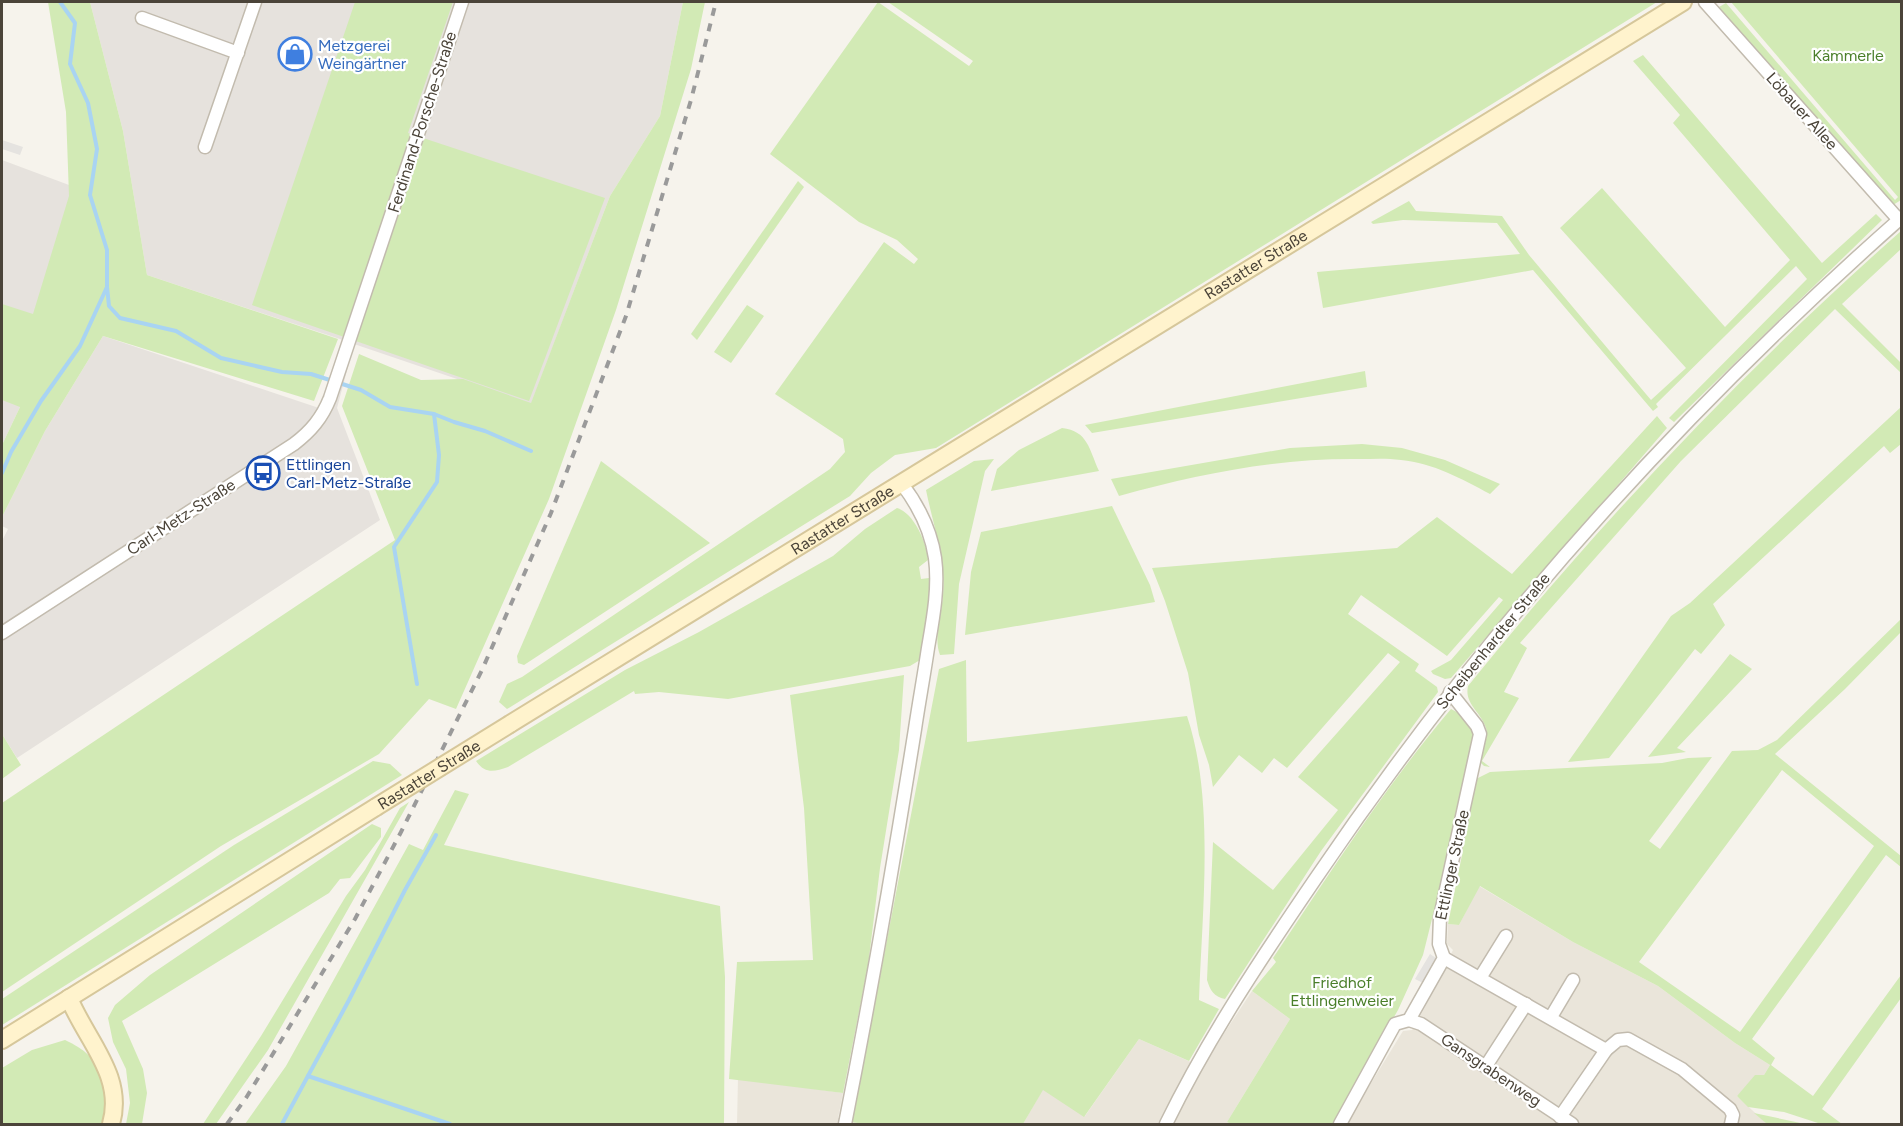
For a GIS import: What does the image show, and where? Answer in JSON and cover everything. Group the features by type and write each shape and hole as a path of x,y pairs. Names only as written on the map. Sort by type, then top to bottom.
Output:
{"main road":[{"name":"Rastatter Straße","path":"2,1040 510,724 902,484 1111,352 1683,2"},
{"path":"69,998 78,1019 107,1067 112,1082 115,1107 111,1125"}],"street":[{"path":"205,147 255,2"},
{"name":"Ferdinand-Porsche-Straße","path":"383,242 411,151 462,2"},
{"name":"Löbauer Allee","path":"1705,2 1900,218"},
{"path":"142,18 238,54"},
{"name":"Scheibenhardter Straße","path":"1166,1125 1191,1073 1273,941 1352,824 1450,692 1560,559 1675,433 1820,290 1900,218"},
{"name":"Carl-Metz-Straße","path":"2,633 306,435 321,418 332,392 383,242"},
{"path":"845,1125 910,763 937,585 931,539 923,518 902,484"},
{"name":"Ettlinger Straße","path":"1444,958 1439,944 1440,917 1480,734 1477,726 1450,692"},
{"path":"1480,978 1506,936"},
{"path":"1340,1125 1395,1024 1408,1020 1444,958 1606,1050"},
{"path":"1551,1017 1573,980"},
{"path":"1486,1066 1526,1004"},
{"name":"Gansgrabenweg","path":"1408,1020 1421,1024 1572,1125"},
{"path":"1560,1117 1606,1050 1618,1040 1628,1039 1682,1069 1723,1103 1732,1120"}],"shaded area":[{"path":"90,2 683,2 660,116 610,196 531,404 354,344 337,408 380,520 17,758 2,734 2,541 8,529 2,526 2,517 45,431 103,336 319,408 343,340 147,275 123,131"},
{"path":"2,140 23,147 20,155 2,149"},
{"path":"2,160 69,185 72,297 2,445"},
{"path":"1479,886 1573,942 1658,986 1735,1043 1770,1065 1764,1075 1737,1096 1767,1124 1346,1124 1403,1031 1412,1030 1424,1009 1453,950 1447,944 1448,924 1459,925"},
{"path":"1430,954 1439,960 1425,984 1415,979"},
{"path":"1252,991 1290,1019 1227,1122 1231,1124 1023,1124 1043,1089 1085,1116 1139,1039 1202,1067"},
{"path":"738,1078 843,1093 838,1118 863,1124 737,1124"}],"green space":[{"path":"48,2 90,2 123,131 147,275 338,339 314,401 103,336 45,431 2,517 2,445 20,407 2,400 2,304 33,314 69,196 66,112"},
{"path":"355,2 453,2 408,133 605,198 529,401 252,305"},
{"path":"683,2 705,2 691,69 616,310 549,499 456,709 429,699 379,754 221,846 2,992 2,803 395,540 342,406 359,354 421,380 463,379 531,403 610,196 660,116"},
{"path":"878,2 969,66 973,61 888,2 1657,2 936,448 895,455 871,473 850,496 507,709 499,702 507,684 522,677 830,469 845,452 843,439 775,394 884,242 914,264 918,259 897,240 859,222 770,154"},
{"name":"Kämmerle","path":"1731,2 1901,2 1901,200 1893,205 1719,7 1726,3 1895,200 1898,197"},
{"path":"1643,55 1822,263 1876,214 1882,220 1674,422 1669,418 1807,279 1796,266 1656,404 1658,407 1653,411 1533,270 1323,308 1317,272 1520,254 1497,223 1403,220 1373,224 1371,222 1409,201 1416,211 1502,216 1529,255 1651,400 1686,368 1560,228 1602,188 1725,327 1790,260 1673,123 1680,115 1633,61"},
{"path":"798,181 804,187 697,340 691,334"},
{"path":"1901,231 1901,249 1842,304 1901,363 1901,373 1835,309 1681,461 1520,643 1527,648 1504,692 1519,698 1482,761 1490,767 1484,766 1479,761 1487,732 1484,722 1468,698 1468,686 1570,565 1675,449 1785,338"},
{"path":"747,305 764,316 731,363 714,352"},
{"path":"1365,371 1367,387 1092,433 1085,425"},
{"path":"1901,407 1901,444 1890,453 1884,446 1713,604 1725,625 1701,654 1695,649 1609,758 1568,762 1671,616 1690,603"},
{"path":"1657,416 1667,428 1451,678 1445,679 1431,671 1451,660 1503,600 1499,597 1447,656 1361,595 1348,614 1419,664 1415,671 1437,687 1438,692 1321,851 1225,999 1215,995 1207,980 1213,842 1273,890 1338,810 1298,777 1400,662 1388,653 1287,768 1274,758 1262,773 1239,755 1213,787 1209,765 1199,735 1188,673 1152,568 1397,548 1437,517 1512,574"},
{"path":"1062,428 1071,430 1082,437 1099,471 991,491 997,469 1019,450"},
{"path":"1362,444 1402,448 1445,460 1500,484 1490,494 1436,468 1396,459 1328,459 1268,464 1208,474 1119,496 1111,479 1290,448"},
{"path":"994,459 985,471 959,584 954,654 940,655 937,641 943,595 943,568 926,490 974,461"},
{"path":"601,461 710,543 524,665 518,663 517,656"},
{"path":"1112,506 1150,585 1155,602 965,635 971,572 981,532"},
{"path":"897,508 914,522 927,553 928,560 919,567 921,579 929,578 931,586 920,660 910,666 728,699 659,692 635,694 634,691 508,767 490,771 476,761 625,670 699,632 833,556 865,529"},
{"path":"1901,619 1901,632 1845,689 1775,754 1901,856 1901,867 1886,855 1752,1039 1775,1058 1771,1065 1813,1096 1901,975 1901,998 1822,1109 1842,1124 1821,1124 1784,1112 1748,1107 1737,1096 1755,1075 1764,1075 1770,1065 1735,1043 1658,986 1573,942 1480,886 1459,925 1448,924 1462,855 1457,853 1474,780 1490,772 1662,763 1688,758 1712,757 1649,841 1660,849 1732,751 1758,750 1777,740","holes":["1782,770 1874,846 1740,1032 1639,962"]},
{"path":"1730,654 1752,669 1677,748 1686,752 1648,757"},
{"path":"966,660 967,742 1187,716 1196,748 1204,819 1204,893 1199,1000 1219,1009 1189,1061 1139,1039 1084,1117 1043,1090 1023,1124 863,1124 852,1122 939,669"},
{"path":"904,675 899,750 880,868 868,966 843,1093 729,1079 737,962 813,960 804,808 790,695"},
{"name":"Friedhof Ettlingenweier","path":"1451,709 1466,720 1473,736 1458,815 1423,955 1398,1010 1333,1124 1231,1124 1227,1122 1290,1019 1252,991 1276,962 1273,958 1359,831 1403,769"},
{"path":"2,734 21,765 2,779"},
{"path":"373,761 390,764 402,775 2,1025 2,999 234,845"},
{"path":"455,790 469,794 444,845 720,906 725,977 724,1124 245,1124 286,1066 409,844 423,850"},
{"path":"409,802 268,1050 216,1124 203,1124 261,1036 346,896 365,870 400,808"},
{"path":"372,824 381,828 381,837 350,878 340,879 329,893 122,1021 143,1069 147,1093 142,1124 126,1124 130,1103 126,1069 113,1042 108,1018 115,1005 150,975"},
{"path":"65,1040 89,1055 101,1074 106,1097 104,1124 2,1124 2,1068 32,1050"},
{"path":"1754,1113 1805,1124 1767,1124"}],"waterway":[{"path":"60,2 75,23 70,64 88,103 97,149 90,195 107,250 109,306 120,318 176,331 221,358 282,372 311,374 361,390 390,407 434,414 485,431 531,451"},
{"path":"2,473 11,452 41,401 80,346 107,287"},
{"path":"417,684 394,547 437,482 439,455 434,414"},
{"path":"282,1124 436,835"},
{"path":"308,1076 450,1124"}],"railway":[{"path":"227,1124 246,1098 355,919 482,670 551,513 626,316 691,100 716,2"}],"place":[{"name":"Metzgerei Weingärtner","path":"295,54"},
{"name":"Ettlingen Carl-Metz-Straße","path":"263,473"}]}
